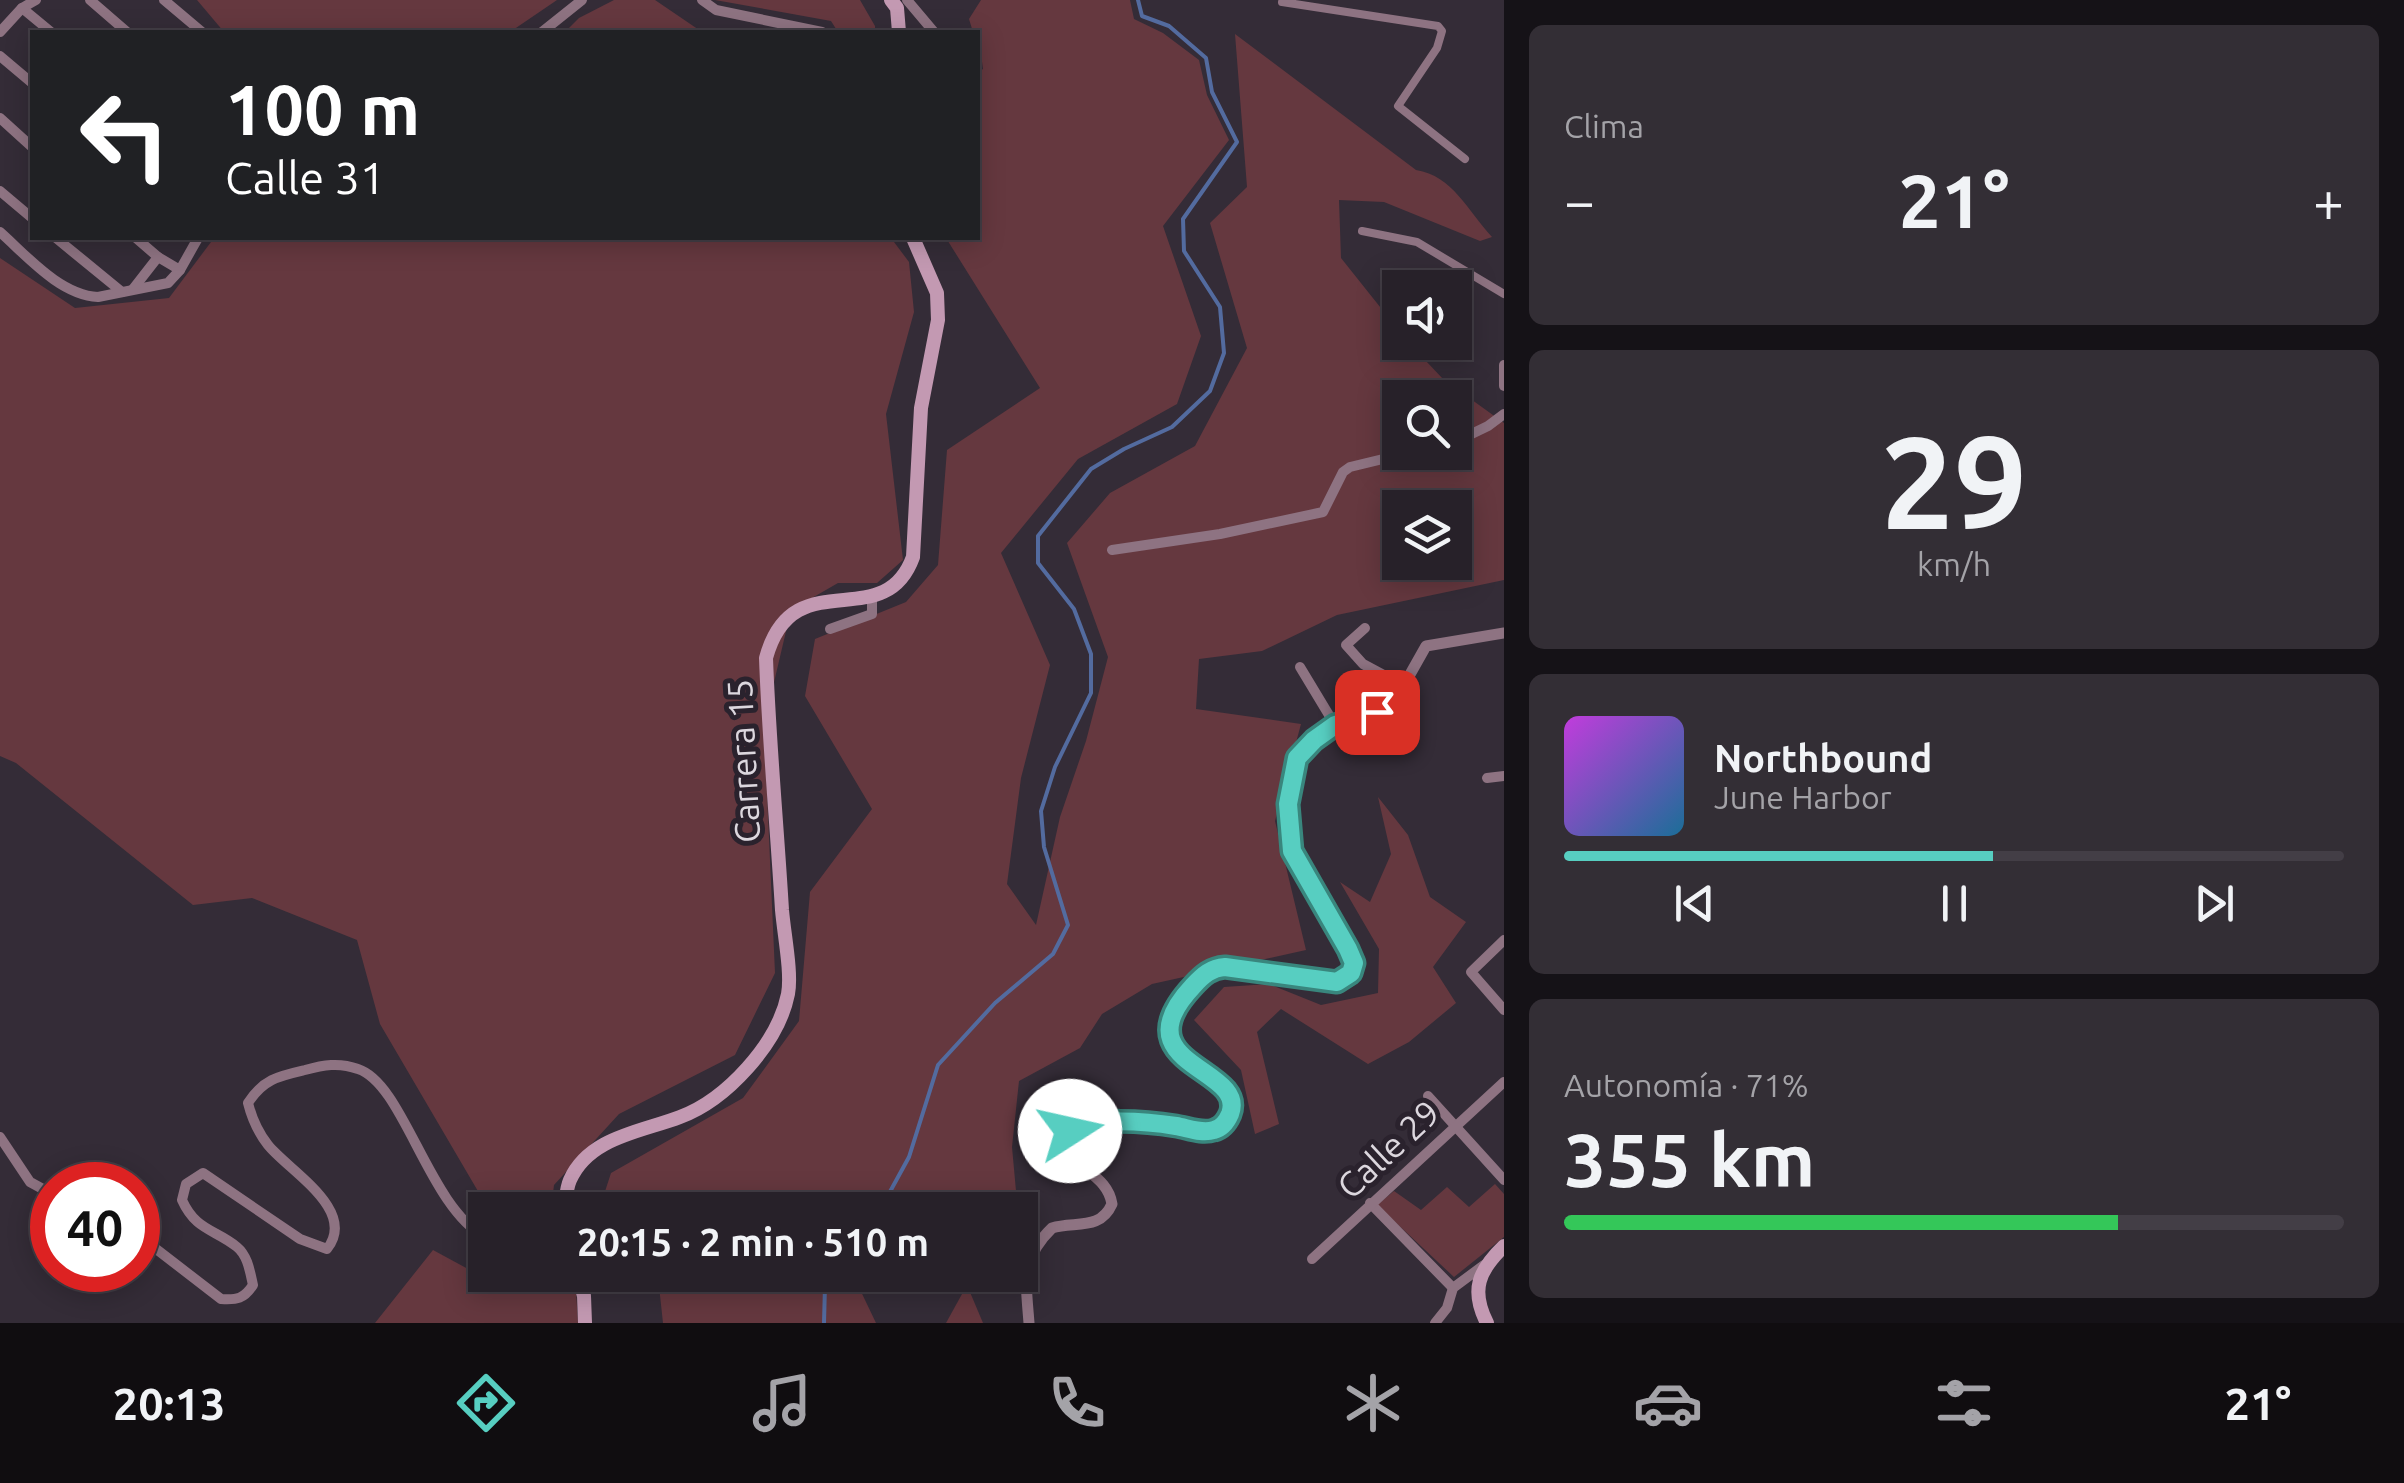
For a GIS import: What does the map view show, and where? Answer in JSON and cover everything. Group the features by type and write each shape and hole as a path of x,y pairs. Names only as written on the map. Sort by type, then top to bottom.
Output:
{"main road":[{"path":"899,30 900,2"},
{"path":"872,596 894,588 913,557 921,408 938,320 937,293 914,240"},
{"name":"Carrera 15","path":"568,1192 570,1180 586,1157 627,1132 683,1116 714,1098 742,1072 774,1030 789,992 766,658 772,638 794,611 812,604 872,596"},
{"path":"1488,1323 1482,1313 1478,1288 1484,1265 1504,1246"},
{"path":"583,1292 584,1323"}],"street":[{"path":"0,32 22,8 36,0"},
{"path":"90,0 126,30"},
{"path":"164,0 200,30"},
{"path":"544,30 582,0"},
{"path":"702,0 716,10 812,30"},
{"path":"900,2 932,30"},
{"path":"1282,2 1438,26 1442,30 1437,48 1398,106 1465,159"},
{"path":"22,8 49,30"},
{"path":"0,56 30,82"},
{"path":"0,118 30,145"},
{"path":"0,191 30,216"},
{"path":"1362,231 1417,242 1504,294"},
{"path":"0,232 49,276 73,290 98,297 168,283 197,240"},
{"path":"59,240 128,290"},
{"path":"138,240 180,270"},
{"path":"128,290 158,257"},
{"path":"1504,365 1504,386"},
{"path":"1472,434 1504,414"},
{"path":"1112,550 1220,534 1323,512 1343,472 1382,459"},
{"path":"830,630 872,614 872,596"},
{"path":"1365,628 1346,645 1363,664 1404,686"},
{"path":"1029,1323 1026,1271 1033,1250 1052,1228 1098,1221 1112,1204 1105,1184 1069,1152 1070,1131 1085,1122 1150,1123 1212,1131 1224,1124 1231,1111 1229,1096 1218,1083 1182,1058 1170,1042 1170,1021 1190,989 1217,968 1337,982 1353,970 1348,949 1292,851 1288,824 1290,786 1297,758 1335,725 1377,712 1395,701 1426,646 1504,633"},
{"path":"1300,667 1335,725"},
{"path":"1487,778 1504,776"},
{"path":"1504,940 1471,972 1504,1010"},
{"path":"160,1252 221,1298 234,1300 246,1296 252,1285 239,1248 206,1231 188,1214 182,1200 186,1184 203,1173 300,1239 327,1249 336,1238 336,1221 304,1178 270,1148 254,1126 248,1102 269,1078 331,1064 361,1069 380,1084 446,1200 468,1227"},
{"name":"Calle 29","path":"1312,1259 1453,1126 1502,1087"},
{"path":"1428,1096 1504,1180"},
{"path":"0,1137 30,1182"},
{"path":"1370,1203 1453,1288"},
{"path":"1435,1323 1448,1308 1453,1288 1484,1265"}],"shaded area":[{"path":"197,0 557,0 513,30 222,30"},
{"path":"614,0 655,0 699,30 567,30 579,18"},
{"path":"715,0 860,0 875,30 837,30 831,21"},
{"path":"981,0 1130,0 1134,19 1163,33 1199,60 1207,95 1229,140 1163,226 1201,336 1177,404 1078,459 1001,553 1050,665 1021,778 1007,884 1036,925 1060,817 1086,741 1108,657 1067,543 1110,493 1195,446 1247,348 1210,223 1247,187 1235,34 1416,170 1440,179 1492,237 1480,241 1384,202 1339,200 1341,258 1382,309 1382,360 1425,360 1444,380 1382,380 1382,470 1472,470 1472,400 1504,423 1504,580 1337,615 1262,651 1199,659 1196,709 1301,724 1275,821 1306,950 1152,984 1102,1014 1080,1048 1019,1081 1012,1147 1015,1192 605,1192 611,1173 743,1098 799,1021 810,892 872,809 805,696 815,639 906,602 938,565 947,450 1040,388 947,240 980,240 980,30 972,30 969,19"},
{"path":"212,240 892,240 909,262 914,312 886,414 903,560 877,583 838,583 805,602 787,627 764,725 775,973 735,1055 619,1114 554,1185 553,1192 478,1192 380,1024 357,940 252,898 193,905 16,763 0,756 0,258 75,308 169,298"},
{"path":"1378,797 1408,835 1430,897 1466,922 1433,967 1456,1003 1409,1042 1368,1064 1281,1009 1257,1032 1279,1124 1255,1134 1241,1070 1194,1020 1224,987 1269,984 1321,1005 1378,993 1379,949 1340,882 1370,902 1391,854"},
{"path":"1495,1184 1504,1194 1504,1237 1454,1277 1377,1205 1394,1191 1421,1210 1447,1187 1469,1207"},
{"path":"433,1250 468,1269 468,1292 576,1292 578,1323 375,1323"},
{"path":"660,1292 861,1292 876,1323 663,1323"},
{"path":"963,1292 970,1292 983,1323 946,1323"}],"waterway":[{"path":"890,1192 909,1157 938,1065 995,1003 1053,954 1068,925 1044,847 1041,811 1055,767 1091,693 1091,654 1074,609 1038,563 1038,536 1091,469 1172,427 1210,391 1224,353 1220,307 1184,251 1183,219 1237,142 1212,92 1206,58 1169,26 1142,16 1138,0"},
{"path":"824,1323 825,1292"}],"route":[{"path":"1070,1131 1085,1122 1150,1123 1212,1131 1224,1124 1231,1111 1229,1096 1202,1070 1182,1058 1170,1042 1170,1021 1190,989 1208,972 1225,967 1326,982 1344,980 1351,973 1354,963 1348,949 1292,851 1288,804 1297,758 1314,740 1335,725 1377,712"}]}
